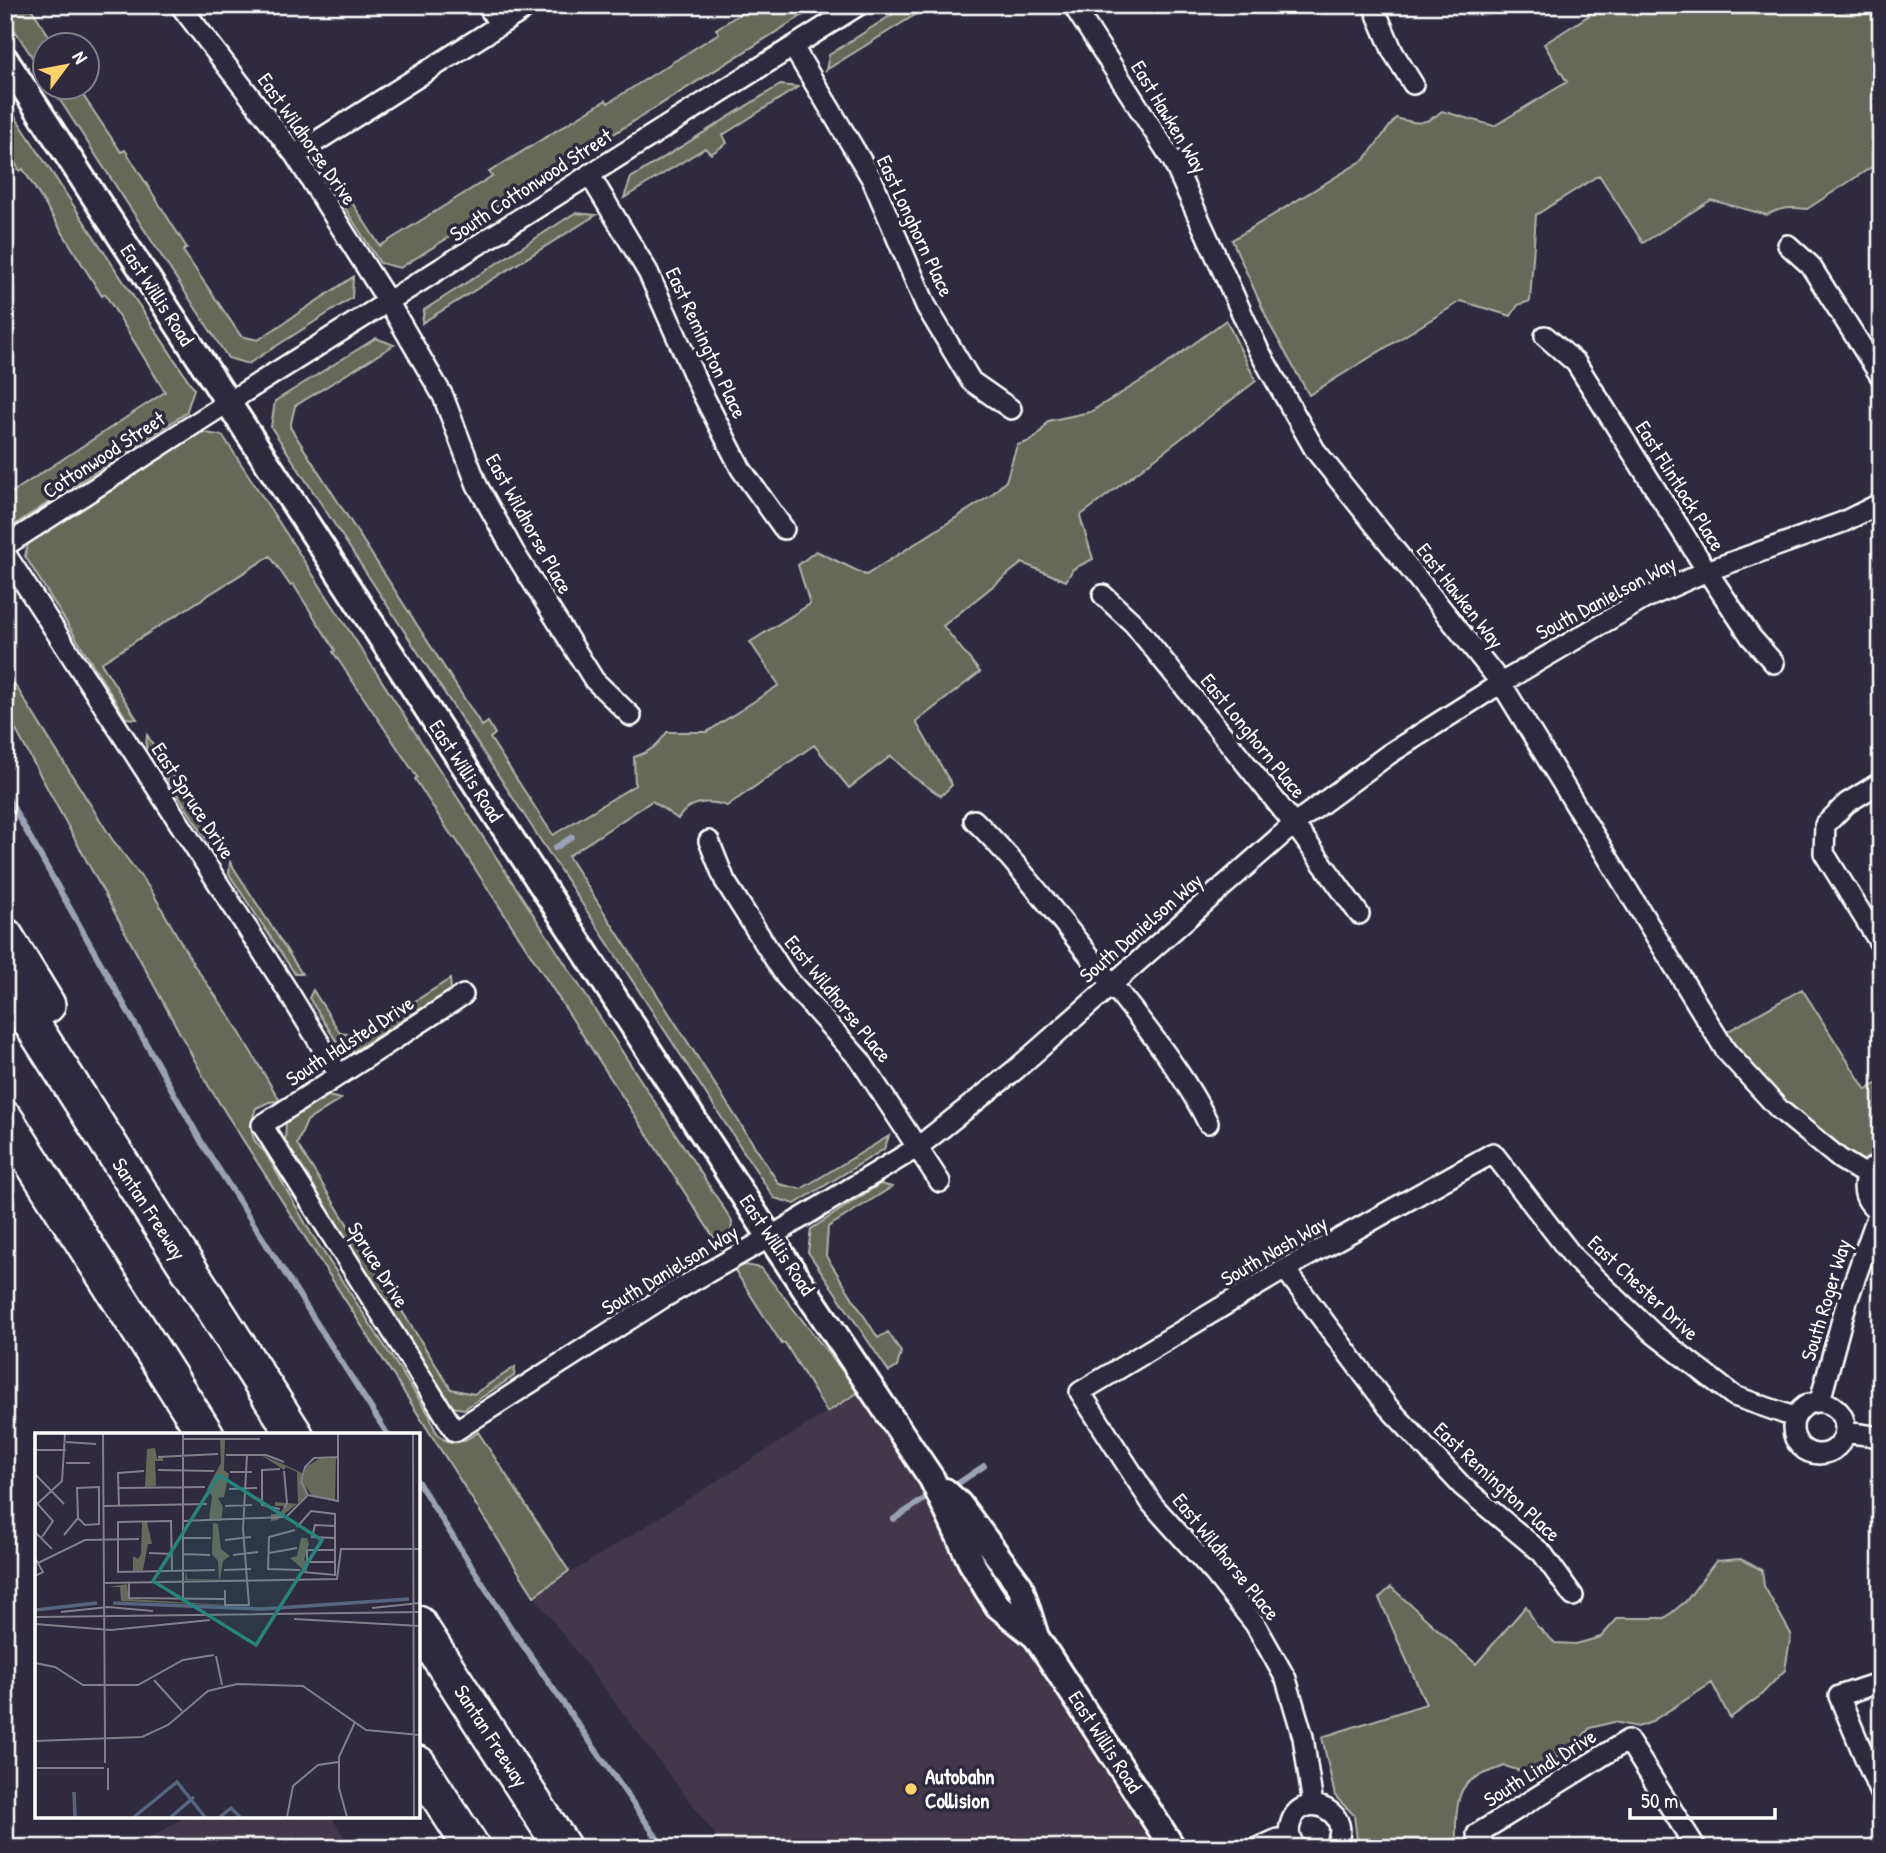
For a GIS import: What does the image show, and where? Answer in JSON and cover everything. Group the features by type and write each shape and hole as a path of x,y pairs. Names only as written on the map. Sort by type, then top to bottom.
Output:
{"highway":[{"path":"5,936 114,1114 148,1208"},
{"name":"Santan Freeway","path":"5,982 294,1433"},
{"path":"5,1119 205,1433"},
{"name":"Santan Freeway","path":"420,1627 563,1848"},
{"path":"420,1767 472,1848"}],"street":[{"name":"East Wildhorse Drive","path":"180,5 295,155 389,303"},
{"path":"488,5 500,25"},
{"path":"295,155 531,5"},
{"name":"South Cottonwood Street","path":"227,403 859,5"},
{"name":"East Hawken Way","path":"1073,5 1173,161 1259,351 1315,450 1501,683 1726,1051 1779,1110 1840,1159 1873,1168"},
{"path":"1373,5 1393,52 1413,84"},
{"name":"East Longhorn Place","path":"793,47 872,179 926,306 971,380 1011,410"},
{"name":"East Willis Road","path":"5,59 770,1237 932,1479 959,1504 1020,1586 1036,1637 1173,1848"},
{"name":"East Remington Place","path":"589,174 648,272 741,469 783,529"},
{"path":"1788,246 1810,265 1881,377"},
{"name":"East Wildhorse Place","path":"389,303 443,396 477,485 514,552 594,680 631,716"},
{"name":"East Flintlock Place","path":"1545,336 1576,363 1707,571 1751,637 1774,663"},
{"name":"Cottonwood Street","path":"5,546 227,403"},
{"name":"South Danielson Way","path":"455,1431 663,1298 918,1147 1015,1070 1294,824 1389,754 1501,683 1646,598 1707,571 1843,522 1881,503"},
{"name":"East Spruce Drive","path":"5,553 275,970 339,1075"},
{"name":"East Longhorn Place","path":"1103,595 1134,624 1294,824 1359,914"},
{"path":"1881,782 1847,803 1825,825 1824,853 1881,945"},
{"path":"974,820 1002,847 1112,984 1195,1095 1208,1123"},
{"name":"East Wildhorse Place","path":"709,841 725,881 786,977 860,1060 940,1182"},
{"name":"South Halsted Drive","path":"262,1125 463,995"},
{"name":"Spruce Drive","path":"262,1125 455,1431"},
{"name":"South Nash Way","path":"1080,1392 1285,1269 1493,1153"},
{"name":"East Chester Drive","path":"1493,1153 1575,1259 1654,1334 1734,1396 1794,1417"},
{"path":"1873,1168 1863,1182 1865,1197 1869,1204 1881,1213"},
{"name":"South Roger Way","path":"1820,1401 1847,1301 1876,1220 1881,1213"},
{"name":"East Remington Place","path":"1285,1269 1388,1407 1462,1486 1542,1553 1573,1597"},
{"name":"East Wildhorse Place","path":"1080,1392 1152,1504 1215,1574 1255,1624 1286,1679 1303,1737 1313,1805"},
{"path":"1820,1401 1836,1408 1845,1423 1845,1432 1842,1440 1829,1452 1811,1453 1803,1449 1793,1435 1794,1417 1804,1405 1820,1401"},
{"path":"1845,1432 1881,1437"},
{"path":"1881,1682 1839,1696 1881,1796"},
{"name":"South Lindl Drive","path":"1481,1841 1628,1740 1696,1848"},
{"path":"1258,1848 1278,1839 1293,1843 1290,1823 1293,1816 1305,1807 1313,1805 1328,1809 1338,1822 1339,1837 1333,1848"}],"shaded area":[{"path":"859,1392 910,1459 994,1611 1025,1649 1154,1848 725,1848 534,1596"},
{"path":"183,1818 332,1818 351,1848 135,1848"}],"green space":[{"path":"5,5 29,5 47,32 32,32 32,57 5,15"},
{"path":"754,5 819,5 400,268 380,263 320,169 322,156 380,246 492,176 489,172 606,100 608,103 719,33 716,29"},
{"path":"907,5 931,5 826,70 829,55"},
{"path":"1599,5 1881,5 1881,161 1807,209 1786,208 1767,215 1711,200 1643,243 1599,175 1536,215 1530,301 1518,305 1511,316 1461,301 1309,395 1270,325 1232,240 1365,159 1396,118 1420,122 1442,111 1494,126 1567,82 1544,44 1588,16"},
{"path":"780,85 798,87 723,135 727,143 711,154 705,148 624,198 631,178"},
{"path":"5,101 194,389 186,413 14,525 5,521 5,497 165,392 105,294 102,296 23,169 20,171 5,147"},
{"path":"61,102 87,102 121,152 125,150 187,248 183,251 241,336 258,340 353,277 352,298 248,364 228,358"},
{"path":"575,213 596,215 422,323 424,310"},
{"path":"1226,320 1256,381 1080,516 1093,559 1073,569 1066,581 1022,563 943,626 980,672 916,722 952,785 941,796 912,776 891,756 849,788 814,745 727,806 713,803 693,805 678,819 652,801 568,856 779,1184 801,1189 889,1136 884,1149 795,1204 774,1198 271,427 275,401 376,338 394,345 295,406 290,427 482,726 488,722 495,734 490,738 553,835 635,785 634,757 653,748 667,732 707,732 779,685 750,642 810,604 798,565 816,551 866,575 990,496 1006,481 1017,445 1036,437 1048,421 1090,412 1154,373"},
{"path":"201,432 223,436 732,1221 731,1240 722,1250 453,838 415,779 417,777 333,652 335,650 293,584 290,585 270,556 101,663 137,719 126,718 25,556 28,543"},
{"path":"5,669 112,839 151,890 194,965 231,1018 280,1101 269,1102 256,1108 252,1121 253,1137 265,1152 311,1233 430,1416 437,1433 448,1441 455,1442 470,1438 478,1432 569,1571 534,1596 208,1085 5,710"},
{"path":"147,735 220,848 211,846 146,747"},
{"path":"230,862 302,974 295,974 229,874"},
{"path":"450,979 451,990 352,1052 342,1050 309,998 313,990 340,1033 360,1036"},
{"path":"1802,989 1866,1090 1881,1081 1881,1162 1871,1168 1843,1161 1718,1037"},
{"path":"328,1096 341,1099 307,1121 297,1144 451,1389 474,1394 515,1367 514,1376 464,1409 452,1407 285,1143 286,1122"},
{"path":"880,1184 892,1187 828,1227 826,1256 878,1338 888,1332 901,1352 897,1367 889,1372 808,1252 811,1229"},
{"path":"745,1265 761,1268 859,1392 827,1412 785,1343 782,1344 734,1269"},
{"path":"1740,1559 1762,1570 1764,1586 1791,1634 1785,1670 1760,1696 1730,1718 1712,1683 1649,1723 1638,1727 1614,1722 1590,1728 1574,1747 1530,1774 1505,1766 1478,1776 1461,1792 1456,1816 1456,1848 1358,1848 1354,1815 1335,1796 1322,1737 1426,1704 1379,1598 1391,1587 1476,1664 1526,1606 1536,1625 1555,1643 1576,1644 1601,1637 1618,1618 1665,1618 1686,1601 1716,1561"}],"waterway":[{"path":"5,793 202,1143 387,1433"},
{"path":"555,848 572,837"},
{"path":"957,1484 984,1466"},
{"path":"420,1485 511,1628 664,1848"},
{"path":"894,1519 923,1500"}],"place":[{"name":"Autobahn Collision","path":"911,1789"}]}
